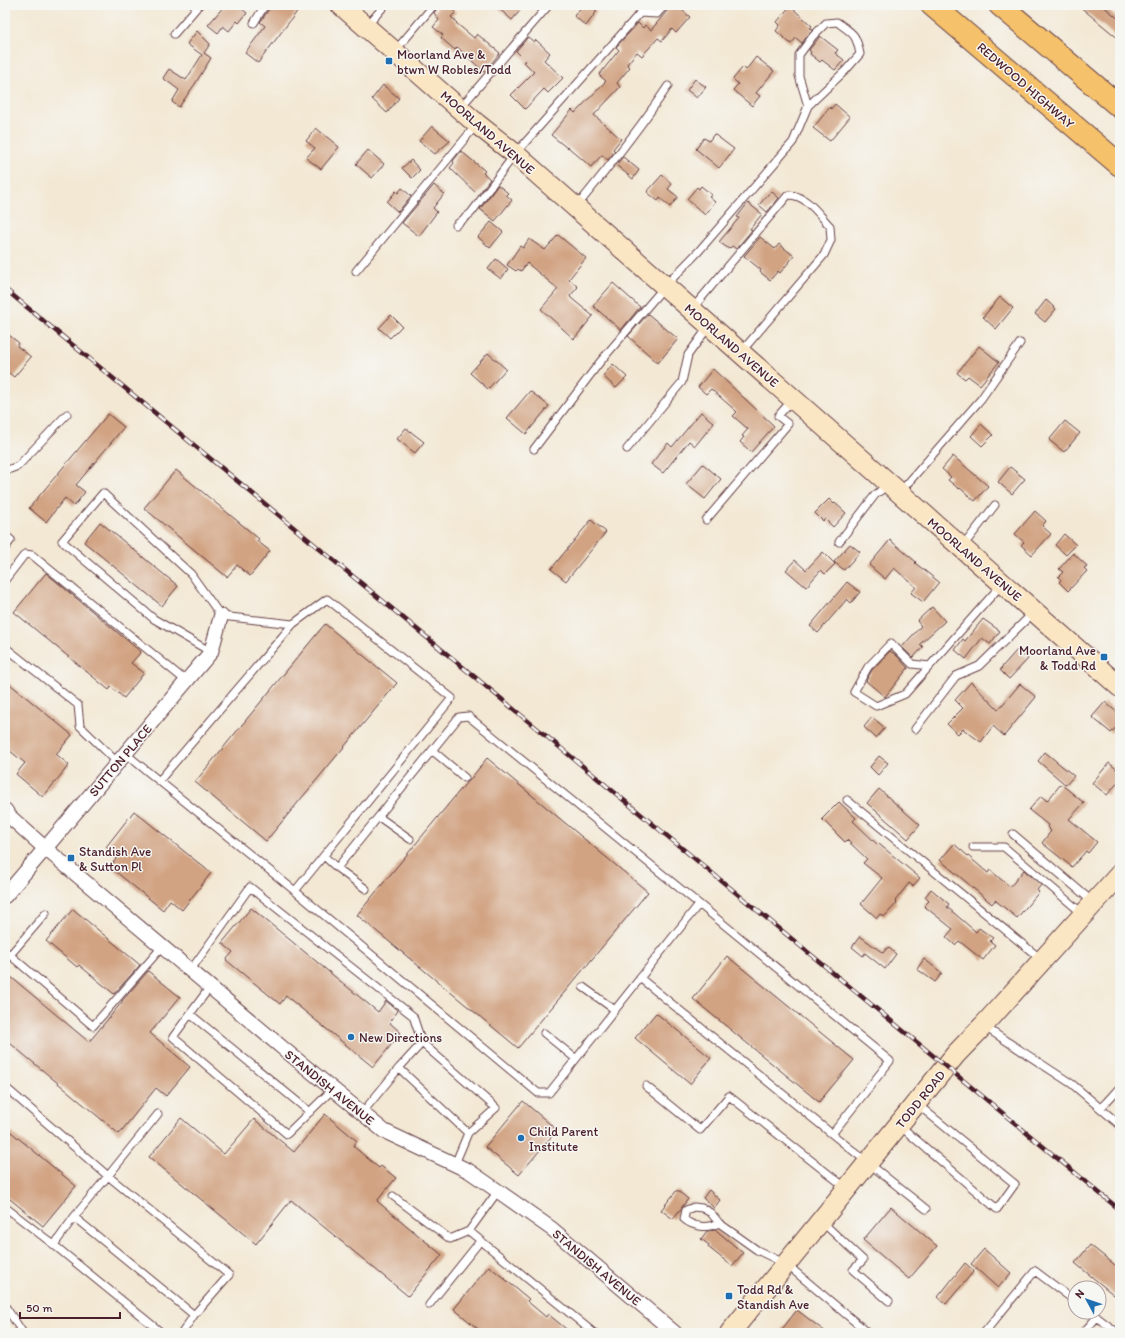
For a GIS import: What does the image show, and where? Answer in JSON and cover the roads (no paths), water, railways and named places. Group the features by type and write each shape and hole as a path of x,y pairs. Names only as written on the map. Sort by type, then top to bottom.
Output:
{"highway":[{"name":"REDWOOD HIGHWAY","path":"932,5 1120,166"},
{"path":"1000,5 1120,107"}],"street":[{"name":"MOORLAND AVENUE","path":"341,5 477,124 515,154 1120,687"},
{"name":"SUTTON PLACE","path":"5,896 211,652 221,616"},
{"name":"STANDISH AVENUE","path":"5,810 9,816 46,849 190,971 384,1131 469,1171 498,1191 552,1229 675,1333"},
{"name":"TODD ROAD","path":"730,1333 956,1054 1120,874"}],"lane":[{"path":"174,34 198,5"},
{"path":"254,23 265,5"},
{"path":"366,27 385,5"},
{"path":"395,52 434,5"},
{"path":"460,108 549,5"},
{"path":"456,224 471,213 515,154 640,13 656,14 665,5"},
{"path":"534,449 600,362 665,286 698,252 793,142 808,106 846,70 860,54 857,40 851,32 838,22 826,23 813,36 799,55 799,76 808,106"},
{"path":"575,208 610,167 668,86"},
{"path":"356,271 477,124"},
{"path":"691,310 788,195 795,194 802,198 830,226 831,240 824,255 740,352"},
{"path":"627,449 682,382 688,355 709,326"},
{"path":"839,542 875,495 894,488 981,399 1020,343"},
{"path":"706,520 788,424 778,416 793,399"},
{"path":"5,472 18,466 67,414"},
{"path":"211,652 154,619 62,541 102,493 191,574 221,616 293,624"},
{"path":"962,548 995,505"},
{"path":"5,535 11,540 5,548"},
{"path":"5,580 25,554 32,555 186,681"},
{"path":"930,666 912,664 891,643 868,667 854,692 876,706 905,694 930,666 1002,583"},
{"path":"159,781 293,624 327,599 452,698 296,891"},
{"path":"915,729 956,676 979,666 1034,611"},
{"path":"5,647 78,705 80,726 122,758 159,781 296,891 538,1093 549,1093 699,904"},
{"path":"337,868 459,717 468,716 890,1061 832,1134"},
{"path":"433,751 465,778"},
{"path":"847,800 1043,960"},
{"path":"379,817 410,839"},
{"path":"1012,834 1089,908"},
{"path":"973,848 1004,847 1089,908"},
{"path":"324,856 337,868 366,889"},
{"path":"190,971 250,887 413,1016 422,1043 496,1108 468,1133 455,1164"},
{"path":"46,912 7,953 93,1026 162,947"},
{"path":"640,978 868,1164 926,1209"},
{"path":"210,987 173,1037 287,1134 333,1089"},
{"path":"584,987 615,1010"},
{"path":"190,1014 310,1112"},
{"path":"983,1026 1072,1084 1120,1125"},
{"path":"544,1033 576,1059"},
{"path":"362,1113 422,1043"},
{"path":"400,1068 468,1133"},
{"path":"646,1086 700,1130 729,1096 847,1189"},
{"path":"5,1087 108,1176 229,1275 194,1315 182,1333"},
{"path":"1100,1108 1120,1087"},
{"path":"899,1125 997,1209 1015,1184 916,1103"},
{"path":"54,1245 74,1217 158,1114"},
{"path":"393,1196 450,1239 470,1231 498,1191"},
{"path":"5,1207 162,1333"},
{"path":"74,1217 194,1315"},
{"path":"821,1221 863,1260 853,1270 890,1301"},
{"path":"719,1223 757,1250 786,1264 866,1331"},
{"path":"470,1231 594,1333"},
{"path":"429,1305 481,1240"},
{"path":"984,1333 1035,1271 1067,1295"},
{"path":"5,1306 23,1333"},
{"path":"1083,1333 1094,1320"},
{"path":"1101,1320 1118,1333"}],"railway":[{"path":"5,289 1120,1210"}],"place":[{"name":"Moorland Ave & btwn W Robles/Todd","path":"389,61"},
{"name":"Moorland Ave & Todd Rd","path":"1104,657"},
{"name":"Standish Ave & Sutton Pl","path":"71,858"},
{"name":"New Directions","path":"351,1037"},
{"name":"Child Parent Institute","path":"521,1138"},
{"name":"Todd Rd & Standish Ave","path":"729,1296"}]}
